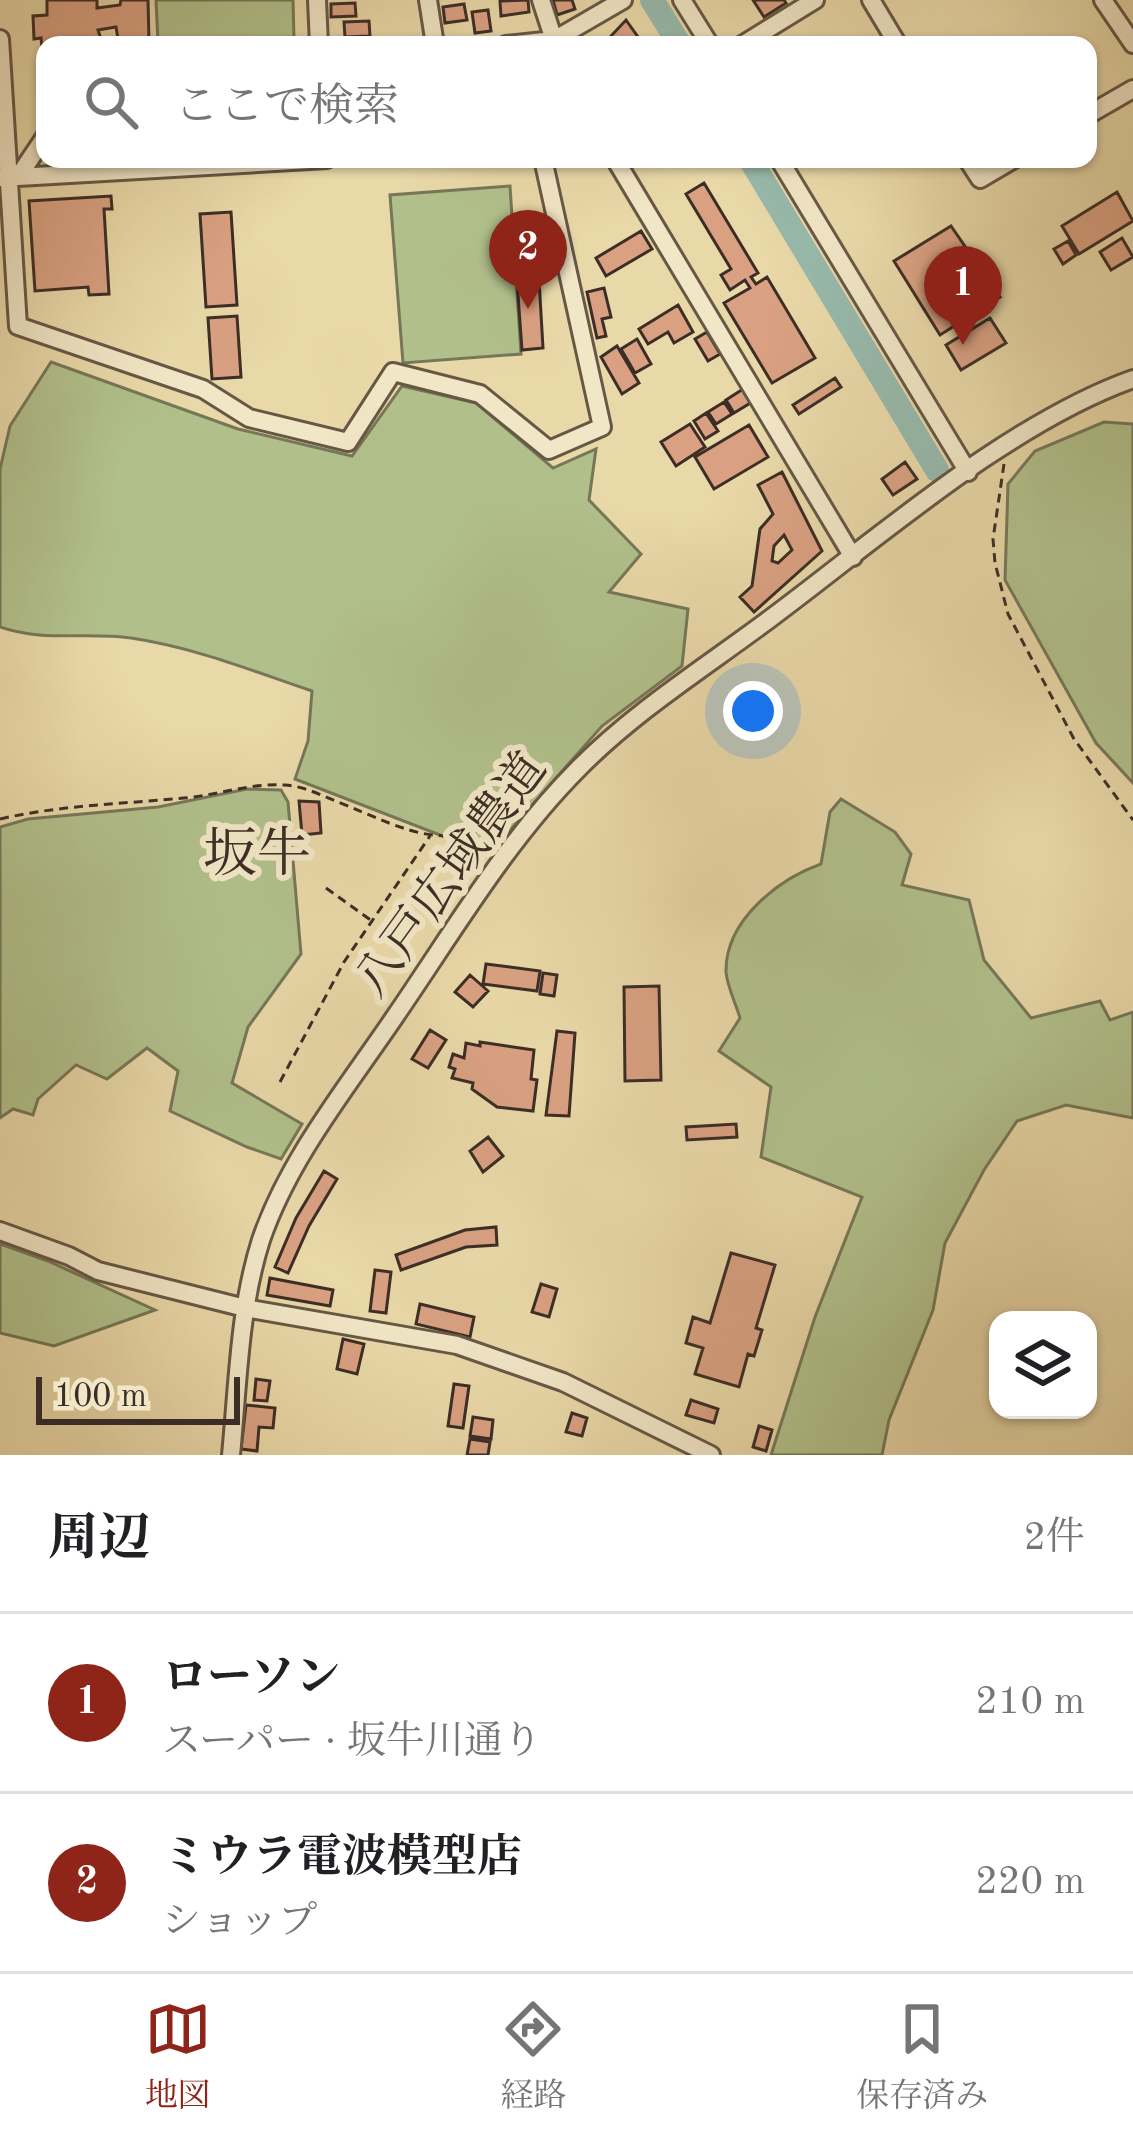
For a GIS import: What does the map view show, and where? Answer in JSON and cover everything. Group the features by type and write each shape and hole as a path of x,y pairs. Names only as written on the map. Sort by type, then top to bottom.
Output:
{"street":[{"path":"317,0 319,36"},
{"path":"428,0 434,36"},
{"path":"541,0 553,36"},
{"path":"561,36 623,0"},
{"path":"682,0 704,36"},
{"path":"871,0 893,36"},
{"path":"1103,0 1133,44"},
{"path":"755,36 804,3"},
{"path":"0,39 18,326 203,388 249,418 349,442 393,372 480,394 549,450 602,427 545,168"},
{"path":"1097,110 1133,89"},
{"path":"9,178 36,147"},
{"path":"9,178 82,168"},
{"path":"620,168 853,557"},
{"path":"784,168 968,472"},
{"path":"973,168 980,179 999,168"},
{"name":"八戸広域農道","path":"231,1455 245,1308 262,1240 303,1152 503,859 550,801 579,767 635,721 968,472 1055,415 1133,380"},
{"path":"0,1231 98,1271 245,1308 458,1345 563,1382 711,1455"}],"path":[{"path":"1007,444 993,539 1008,614 1074,740 1133,820"},
{"path":"0,819 81,806 189,798 245,785 290,785 431,835 465,837 490,830 519,810 550,801"},
{"path":"280,1082 344,962 431,835"},
{"path":"326,888 372,921"}],"green space":[{"path":"156,0 293,0 294,36 158,36"},
{"path":"510,186 521,354 403,363 390,195"},
{"path":"51,362 238,429 352,456 402,386 476,403 553,468 596,449 589,500 641,554 609,592 688,609 682,666 602,726 489,854 295,779 308,741 312,691 154,642 32,634 0,627 0,469 10,426"},
{"path":"1104,422 1133,424 1133,783 1096,743 1005,580 1008,484 1035,451"},
{"path":"247,789 281,790 288,802 301,954 248,1027 232,1083 302,1124 281,1159 170,1111 178,1071 147,1048 107,1079 76,1065 38,1099 33,1115 13,1109 0,1118 0,827 28,819 158,807"},
{"path":"841,799 895,832 911,854 902,885 969,900 984,960 1031,1018 1100,1001 1110,1020 1133,1012 1133,1118 1066,1105 1017,1121 945,1243 933,1310 889,1420 882,1455 771,1455 815,1317 862,1197 761,1157 771,1087 719,1051 740,1018 726,972 728,953 757,904 788,880 821,864 830,812"},
{"path":"0,1244 155,1310 54,1346 0,1333"}],"building":[{"path":"47,0 97,0 97,8 120,5 121,0 148,0 149,36 118,36 116,27 98,30 100,36 34,39 33,16 47,15"},
{"path":"528,0 529,12 501,16 500,1"},
{"path":"553,0 572,0 575,9 557,15"},
{"path":"753,0 784,0 786,3 764,17"},
{"path":"355,3 356,16 331,17 331,4"},
{"path":"464,4 467,20 445,23 443,7"},
{"path":"488,10 491,31 475,33 472,12"},
{"path":"626,20 637,36 611,36"},
{"path":"369,21 370,36 345,36 344,22"},
{"path":"704,183 758,273 751,277 756,284 767,277 815,358 772,383 724,303 750,288 745,280 730,290 721,275 731,269 686,194"},
{"path":"1117,192 1133,221 1079,254 1062,226"},
{"path":"111,196 112,209 104,209 109,294 89,295 88,287 35,291 29,201"},
{"path":"231,212 237,305 206,307 200,214"},
{"path":"951,226 1000,297 940,335 894,261"},
{"path":"641,231 652,249 606,276 596,258"},
{"path":"1122,238 1133,257 1111,270 1100,252"},
{"path":"1068,241 1076,255 1063,264 1054,249"},
{"path":"539,280 543,348 522,350 517,281"},
{"path":"604,288 611,317 602,319 606,336 597,338 587,292"},
{"path":"678,305 693,332 674,343 668,332 648,344 639,329"},
{"path":"237,316 241,377 212,379 208,318"},
{"path":"990,318 1006,343 961,370 946,345"},
{"path":"707,332 720,354 708,361 695,339"},
{"path":"637,339 651,364 635,373 621,349"},
{"path":"617,346 639,383 622,394 601,357"},
{"path":"835,378 841,387 799,414 793,405"},
{"path":"743,389 752,402 734,413 726,400"},
{"path":"724,402 732,414 716,424 708,412"},
{"path":"706,413 718,431 705,439 694,421"},
{"path":"690,424 705,447 676,466 661,442"},
{"path":"749,425 768,457 714,489 695,457"},
{"path":"905,462 917,479 893,495 882,479"},
{"path":"782,472 822,551 754,612 740,597 752,586 760,529 773,514 758,485","holes":["784,535 792,550 778,563 772,561 774,546"]},
{"path":"299,801 319,802 321,833 302,835"},
{"path":"486,964 540,971 537,991 483,984"},
{"path":"543,973 557,975 554,996 540,994"},
{"path":"470,975 488,991 473,1007 455,992"},
{"path":"659,986 661,1080 625,1081 624,987"},
{"path":"430,1030 446,1040 428,1068 412,1059"},
{"path":"557,1031 575,1033 569,1116 546,1115"},
{"path":"480,1042 534,1050 533,1111 497,1107 472,1089 473,1083 452,1078 453,1054 464,1058 466,1043 480,1046"},
{"path":"736,1124 737,1137 687,1140 686,1127"},
{"path":"488,1137 503,1156 483,1172 470,1151"},
{"path":"324,1171 337,1179 288,1273 275,1267"},
{"path":"496,1227 497,1245 466,1247 401,1270 396,1255 465,1230"},
{"path":"731,1253 775,1265 756,1328 762,1330 754,1356 748,1354 739,1387 695,1374 703,1348 686,1343 693,1317 710,1323"},
{"path":"375,1270 391,1272 386,1313 370,1311"},
{"path":"270,1278 333,1290 330,1306 267,1295"},
{"path":"541,1284 557,1289 549,1317 532,1312"},
{"path":"420,1304 474,1317 470,1337 416,1324"},
{"path":"343,1339 364,1344 357,1374 337,1369"},
{"path":"256,1379 270,1381 267,1401 254,1400"},
{"path":"454,1384 469,1386 463,1428 448,1426"},
{"path":"691,1400 718,1409 714,1423 686,1415"},
{"path":"246,1405 275,1408 273,1428 259,1427 257,1451 241,1449"},
{"path":"572,1413 587,1418 582,1436 566,1432"},
{"path":"473,1417 493,1420 491,1439 470,1436"},
{"path":"759,1426 772,1430 766,1451 753,1447"},
{"path":"470,1439 490,1442 488,1455 467,1455"}],"waterway":[{"path":"652,0 674,36"},
{"path":"755,168 937,470"}],"place":[{"name":"ミウラ電波模型店","path":"528,309"},
{"name":"ローソン","path":"963,345"}],"district":[{"name":"坂牛","path":"257,857"}]}
